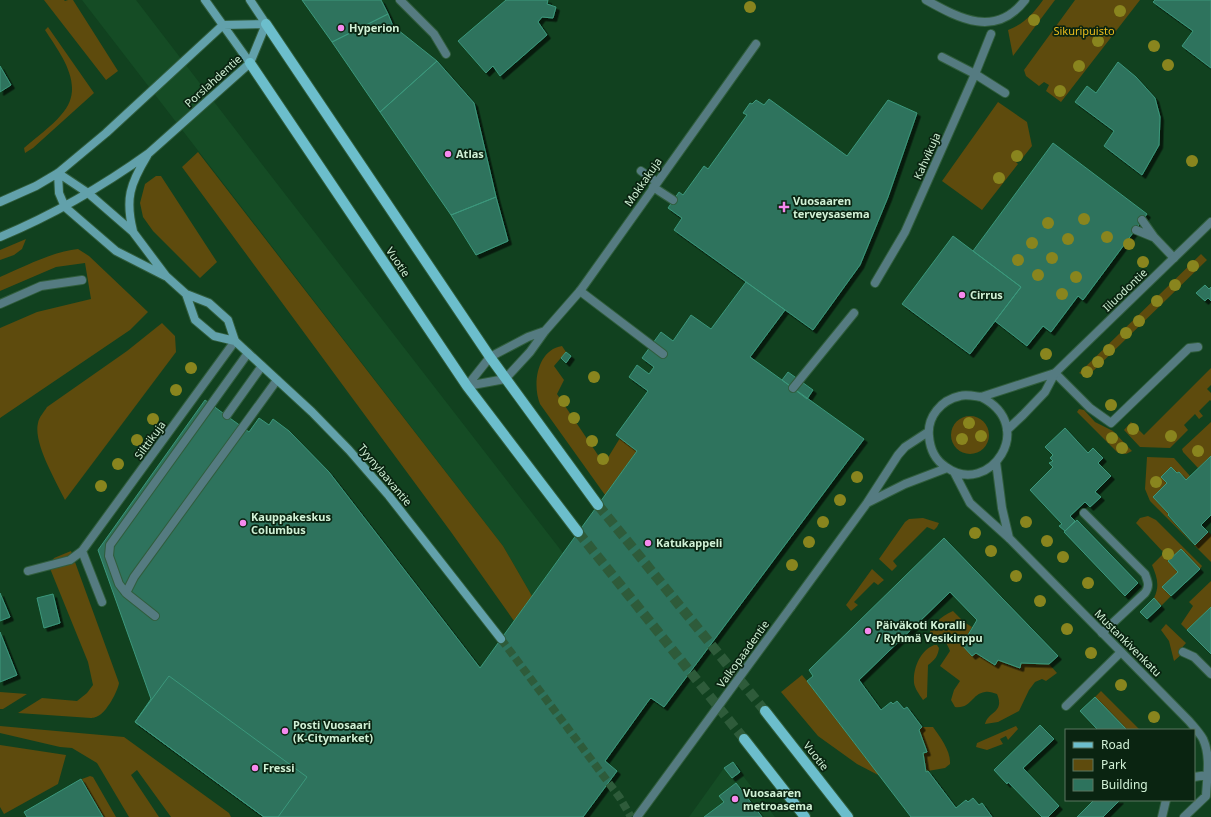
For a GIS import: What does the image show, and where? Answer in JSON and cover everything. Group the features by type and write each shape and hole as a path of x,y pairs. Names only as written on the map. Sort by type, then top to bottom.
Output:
{"main road":[{"name":"Vuotie","path":"266,24 505,379 598,505"},
{"name":"Vuotie","path":"250,63 467,386 578,532"},
{"name":"Vuotie","path":"765,711 848,817"},
{"path":"744,739 805,817"}],"street":[{"name":"Vuotie","path":"205,0 250,63"},
{"name":"Vuotie","path":"250,0 266,24"},
{"path":"400,0 434,34 446,54"},
{"path":"926,0 952,14 972,22 990,23 1008,16 1025,0"},
{"path":"0,202 36,186 58,173 106,133 223,25 266,24"},
{"name":"Porslahdentie","path":"0,237 31,224 135,168 149,153 250,63 266,24"},
{"name":"Kahvikuja","path":"875,283 905,232 975,74 991,34"},
{"name":"Mokkakuja","path":"505,379 530,352 545,330 580,291 756,44"},
{"path":"942,57 975,74 1006,93"},
{"name":"Tyynylaavantie","path":"133,232 129,216 129,201 135,168"},
{"path":"641,170 655,185 673,200"},
{"name":"Tyynylaavantie","path":"58,173 88,193 133,232 166,276 186,294 209,303 228,320 235,341 317,417 349,450 389,496 501,639"},
{"name":"Tyynylaavantie","path":"58,173 59,193 65,206 116,251 166,276"},
{"path":"1142,220 1154,237 1174,258"},
{"name":"Iiluodontie","path":"1007,430 1045,392 1055,373 1211,222"},
{"path":"1136,230 1154,237"},
{"path":"0,304 41,286 82,280"},
{"path":"580,291 663,354"},
{"name":"Tyynylaavantie","path":"186,294 195,320 214,336 235,341"},
{"path":"793,388 854,313"},
{"name":"Mokkakuja","path":"467,386 490,357 528,337 545,330"},
{"name":"Silttikuja","path":"82,551 235,341"},
{"path":"1055,373 1090,408 1112,423 1190,348 1198,347"},
{"path":"155,616 126,593 119,584 109,556 110,545 248,353"},
{"path":"227,416 262,366"},
{"name":"Iiluodontie","path":"981,397 1055,373"},
{"path":"467,386 505,379"},
{"path":"126,593 134,577 277,380"},
{"path":"971,395 981,397 991,402 999,410 1004,419 1007,430 1005,447 996,462 987,469 977,473 965,474 951,470 940,463 933,454 929,443 928,432 930,422 935,412 951,399 960,396 971,395"},
{"name":"Valkopaadentie","path":"637,817 867,503 898,455 905,447 928,432"},
{"path":"996,462 1002,508 1009,538"},
{"name":"Valkopaadentie","path":"867,503 905,484 951,470"},
{"name":"Mustankivenkatu","path":"951,470 970,503 1009,538 1189,721 1204,740 1210,764 1207,775 1206,796 1184,817"},
{"path":"1084,513 1145,574 1149,583 1148,589 1145,593 1102,633"},
{"path":"28,571 70,560 82,551 102,602"},
{"path":"1066,706 1121,652"},
{"path":"1183,652 1194,657 1211,674"},
{"path":"1195,777 1207,775"},
{"path":"1162,817 1166,801"}],"shaded area":[{"path":"82,0 136,0 563,553 532,596 503,546"},
{"path":"724,768 732,778 740,772 775,817 689,817"}],"green space":[{"path":"44,0 73,0 118,71 106,80"},
{"path":"1043,0 1055,0 1013,56 1008,30 1019,25 1028,18"},
{"name":"Sikuripuisto","path":"1075,0 1140,0 1061,102 1046,91 1049,85 1044,82 1039,86 1026,76 1024,70"},
{"path":"48,27 94,93 33,148 25,153 24,148 61,115 68,104 72,93 72,82 69,71 64,60 45,30"},
{"path":"998,102 1027,122 1032,146 1020,161 1019,160 1016,162 1018,164 982,210 942,181"},
{"path":"198,152 503,546 532,596 514,621 451,532 182,167"},
{"path":"156,176 161,176 217,262 200,278 153,231 143,217 140,203 145,184"},
{"path":"26,239 22,249 14,255 0,260 0,250"},
{"path":"78,249 89,256 148,312 130,330 0,418 0,328 37,312 91,299 85,263 56,267 0,291 0,277 49,256"},
{"path":"1201,254 1207,260 1087,377 1079,373"},
{"path":"162,323 175,336 176,352 65,500 42,451 37,431 40,417 47,407 127,351"},
{"path":"562,346 566,352 554,366 564,380 557,394 604,464 620,438 637,451 605,495 540,404 537,378 542,361 547,354"},
{"path":"1211,368 1211,385 1207,389 1211,393 1211,401 1210,400 1199,411 1203,416 1199,419 1195,414 1184,425 1188,430 1170,448 1140,447 1124,430 1131,422 1144,435"},
{"path":"1079,409 1084,410 1095,422 1113,431 1132,451 1126,454 1117,452 1077,412"},
{"path":"966,416 974,416 984,421 988,428 988,442 984,449 974,454 966,454 956,449 954,446 951,439 951,431 956,421 959,419"},
{"path":"1211,422 1211,456 1198,468 1182,449"},
{"path":"1147,457 1174,458 1190,476 1186,480 1179,472 1177,473 1171,467 1161,477 1167,483 1153,497 1194,545 1150,501 1145,489"},
{"path":"1148,516 1156,520 1202,566 1200,569 1181,549 1168,561 1178,572 1162,587 1171,596 1161,606 1154,598 1157,589 1157,582 1152,565 1164,553 1136,523 1140,518"},
{"path":"923,518 939,523 934,530 927,527 893,561 897,566 892,571 879,559 905,522 909,519"},
{"path":"1208,532 1211,535 1211,562 1194,545"},
{"path":"71,551 119,683 118,687 105,711 91,718 18,713 42,698 77,701 87,693 93,685 88,662 49,566 54,558"},
{"path":"872,569 884,580 878,585 874,582 854,602 858,605 851,611 846,605"},
{"path":"1211,581 1211,607 1187,630 1181,624 1193,606 1189,602"},
{"path":"953,611 964,622 972,627 962,645 972,656 976,653 995,665 998,660 1019,668 1021,663 1049,664 1057,673 1046,681 1042,679 1035,682 1029,690 1019,711 998,722 985,724 989,716 998,708 999,700 997,694 988,692 980,693 965,706 955,707 951,700 954,690 960,681 940,666 950,651 945,641 936,637 928,637 937,621"},
{"path":"1166,624 1186,643 1179,651 1182,654 1174,661 1169,641 1161,630"},
{"path":"934,645 937,645 939,651 936,658 928,665 927,697 923,700 917,692 914,683 916,666 925,651"},
{"path":"802,675 880,776 857,764 818,736 781,692"},
{"path":"1101,691 1139,729 1126,729 1095,697"},
{"path":"0,692 27,694 3,709 0,709"},
{"path":"0,726 124,737 229,813 231,817 171,817 137,770 131,775 159,817 129,817 97,763 72,748 60,747 0,733"},
{"path":"1016,726 1018,729 1008,740 1006,736 1000,739 1003,744 987,750 976,747 977,743"},
{"path":"922,727 933,727 944,744 950,759 950,764 945,768 926,772 923,753 927,751 919,730"},
{"path":"0,745 66,755 58,784 4,814 0,807"},
{"path":"90,776 93,777 116,817 103,817 82,779"}],"building":[{"name":"Hyperion","path":"302,0 381,0 388,14 332,42"},
{"path":"506,0 548,0 547,4 556,7 553,18 542,17 538,22 547,35 500,76 493,66 486,73 458,41"},
{"path":"1155,0 1211,0 1211,68 1182,46 1193,31 1153,2"},
{"path":"388,14 393,26 437,61 380,112 332,42"},
{"name":"Atlas","path":"437,61 474,103 496,197 451,215 380,112"},
{"path":"1118,62 1136,77 1155,98 1160,117 1159,145 1142,175 1104,146 1114,131 1075,102 1087,86 1096,93"},
{"path":"0,66 11,85 0,92"},
{"path":"769,99 847,156 888,100 917,113 888,197 860,265 813,330 674,230 682,218 668,208 679,192 683,195 704,166 708,169 747,115 743,113 750,103 752,104 756,100 764,105"},
{"path":"1053,143 1147,214 1083,300 1078,296 1051,332 1043,326 1027,346 995,321 1021,287 973,251"},
{"path":"496,197 508,241 476,255 451,215"},
{"name":"Cirrus","path":"953,236 1021,287 970,354 902,304"},
{"name":"Kauppakeskus Columbus","path":"746,282 785,310 750,357 864,439 664,707 651,698 649,700 605,761 617,771 583,817 264,817 135,722 151,699 98,550 205,400 249,432 259,418 269,425 273,419 289,431 329,472 480,668 637,451 616,435 648,391 629,377 637,365 649,374 654,367 642,358 661,332 673,341 691,315 711,329"},
{"path":"1205,285 1209,289 1211,287 1211,301 1208,298 1205,301 1196,293"},
{"path":"566,352 571,356 566,363 561,358"},
{"path":"788,372 813,390 807,399 782,380"},
{"path":"1065,428 1088,453 1093,448 1103,458 1098,463 1111,476 1095,492 1101,497 1090,507 1085,502 1070,516 1075,521 1065,531 1059,526 1062,524 1030,490 1053,467 1049,463 1053,461 1050,458 1053,455 1045,447"},
{"path":"1211,456 1211,515 1201,525 1208,532 1195,545 1153,497 1167,483 1161,477 1171,467 1177,473 1179,472 1186,480"},
{"path":"1077,520 1138,583 1125,596 1064,532"},
{"path":"944,538 1058,656 1049,664 1021,663 1020,668 998,660 995,665 976,653 972,656 962,645 977,620 950,592 859,680 881,710 891,702 893,704 897,701 904,709 907,707 922,727 919,730 927,752 923,753 926,772 928,771 956,808 966,800 968,802 973,798 979,805 982,803 992,817 911,817 807,681 813,676 809,670"},
{"path":"1181,549 1200,569 1171,596 1162,587 1178,572 1168,561"},
{"path":"0,593 10,617 0,621"},
{"path":"53,594 60,623 44,628 37,598"},
{"path":"1154,598 1161,606 1147,619 1140,612"},
{"path":"1211,607 1211,654 1187,630"},
{"path":"0,632 17,675 0,682"},
{"path":"169,676 307,777 278,817 264,817 135,722"},
{"path":"1095,697 1126,729 1097,729 1080,711"},
{"path":"1040,725 1054,739 1023,768 1059,806 1048,817 1042,817 1008,782 1007,784 994,770"},
{"path":"733,762 740,772 732,778 724,768"},
{"path":"81,779 103,817 27,817 24,812"},
{"name":"Vuosaaren metroasema","path":"736,783 762,817 704,817 724,802 719,796"},
{"path":"1093,801 1119,801 1103,817 1077,817"}],"tunnel":[{"path":"598,505 765,711"},
{"path":"578,532 744,739"},
{"path":"501,639 620,798 631,817"}],"place":[{"name":"Hyperion","path":"341,28"},
{"name":"Atlas","path":"448,154"},
{"name":"Vuosaaren terveysasema","path":"784,207"},
{"name":"Cirrus","path":"962,295"},
{"name":"Kauppakeskus Columbus","path":"243,523"},
{"name":"Katukappeli","path":"648,543"},
{"name":"Päiväkoti Koralli / Ryhmä Vesikirppu","path":"868,631"},
{"name":"Posti Vuosaari (K-Citymarket)","path":"285,731"},
{"name":"Fressi","path":"255,768"},
{"name":"Vuosaaren metroasema","path":"735,799"}]}
